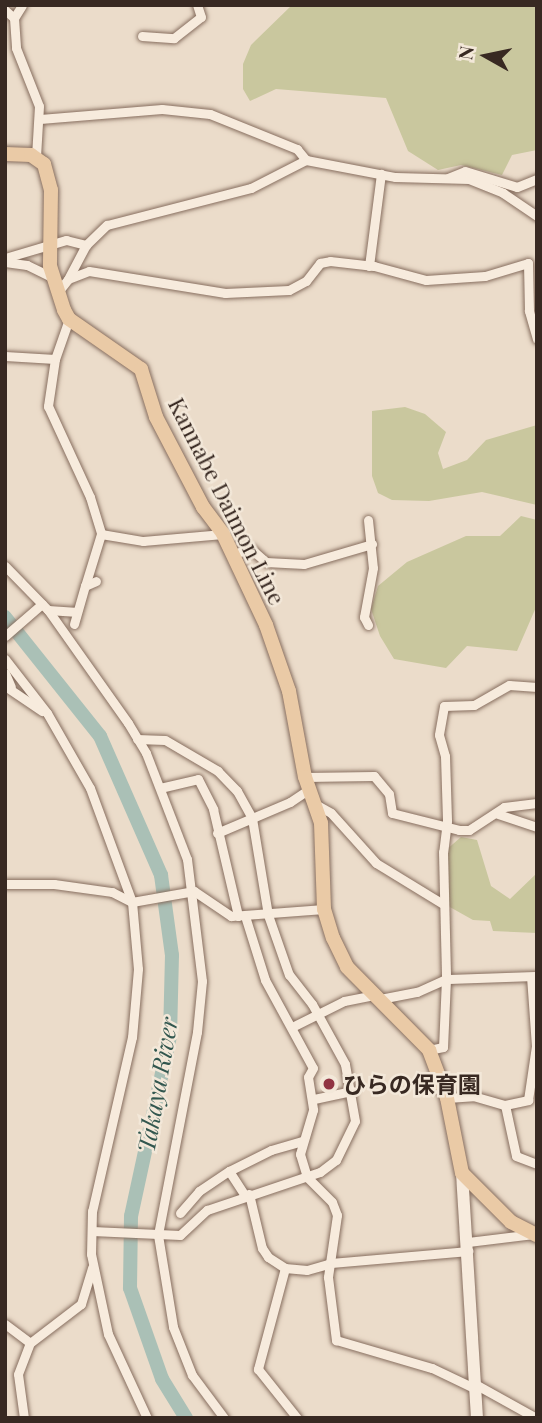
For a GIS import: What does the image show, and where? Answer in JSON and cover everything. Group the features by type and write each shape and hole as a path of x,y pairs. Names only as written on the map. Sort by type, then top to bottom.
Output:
{"main road":[{"path":"5,154 36,157 44,164 51,190 50,243 69,319"},
{"name":"Kannabe Daimon Line","path":"69,319 141,369 156,417 203,507 223,534 265,625 289,691 307,783 321,822 324,909 347,967 429,1050 447,1098 462,1173"},
{"path":"462,1173 511,1222 535,1235"}],"street":[{"path":"22,5 14,18 16,48 35,90 40,119 36,157"},
{"path":"142,36 174,38 201,17 197,5"},
{"path":"5,10 14,18"},
{"path":"5,48 16,48"},
{"path":"40,119 162,109 210,114 297,149 306,160"},
{"path":"60,283 86,245 107,225 251,188 306,160 381,174 469,179 503,193 537,216"},
{"path":"448,178 465,171 517,187 537,179"},
{"path":"369,265 381,174"},
{"path":"5,260 50,243 66,240 86,245"},
{"path":"5,260 27,265 60,283 99,271 148,283 225,293 289,290 306,281 320,262 369,265 426,280 485,276 528,263 529,311 537,339"},
{"path":"69,319 55,359 48,406 90,497 101,534 74,612 74,624"},
{"path":"5,356 55,359"},
{"path":"368,520 373,568 364,617 368,625"},
{"path":"101,534 144,541 223,534"},
{"path":"232,555 251,549 266,562 304,564 372,544"},
{"path":"5,566 43,607 137,739 187,859 202,981 197,1032 157,1235 173,1327 192,1375 224,1418"},
{"path":"85,586 96,581"},
{"path":"5,636 43,607 74,612"},
{"path":"5,659 47,713 90,788 133,901 138,969 132,1037 92,1231 92,1268 117,1359 147,1418"},
{"path":"5,673 8,687 47,713"},
{"path":"429,1050 443,1047 446,979 443,904 445,756 439,735 444,706 474,705 509,685 537,687"},
{"path":"92,1231 180,1235 202,1212 307,1177 336,1160 355,1121 352,1091 345,1064 318,1014 292,983 268,915 252,818 237,791 218,771 165,740 137,739"},
{"path":"217,833 252,818 307,783 374,776 389,794 392,813 446,828 469,830 498,814 504,807 537,803"},
{"path":"160,789 198,779 213,809 217,833 242,916 265,980 294,1026 313,1068 309,1077 314,1099 300,1154 307,1177 328,1198 337,1215 328,1277 336,1340 432,1368 475,1386 536,1418"},
{"path":"315,804 331,813 376,863 443,904"},
{"path":"498,814 537,827"},
{"path":"5,884 54,884 112,892 133,901 192,892 223,914 242,916 324,909"},
{"path":"294,1026 344,1001 417,992 446,979 534,977 536,1046 528,1100 505,1105 473,1096 447,1098"},
{"path":"314,1099 352,1091"},
{"path":"505,1105 516,1156 537,1164"},
{"path":"180,1213 199,1191 229,1171 271,1150 302,1141"},
{"path":"229,1171 247,1195 262,1248 268,1257 285,1268 307,1270 331,1263 535,1235"},
{"path":"462,1173 477,1418"},
{"path":"24,1418 18,1374 30,1343 81,1304 92,1268"},
{"path":"285,1268 258,1369 297,1418"},
{"path":"5,1324 30,1343"}],"shaded area":[{"path":"292,5 537,5 537,150 512,155 502,175 461,165 438,170 408,151 386,98 276,89 250,101 243,89 243,64 251,45"},
{"path":"405,407 425,414 446,432 438,453 443,469 467,460 486,440 537,425 537,505 482,492 429,501 392,500 378,493 372,476 372,411"},
{"path":"521,516 537,520 537,605 517,651 467,646 446,668 394,659 380,636 371,609 378,586 407,562 466,536 500,536"},
{"path":"461,837 477,840 491,886 510,899 537,873 537,933 493,931 490,921 473,920 448,906 445,851"}],"waterway":[{"name":"Takaya River","path":"5,617 100,736 161,875 172,955 170,1036 131,1216 130,1288 162,1379 186,1418"}],"place":[{"name":"ひらの保育園","path":"329,1084"}]}
